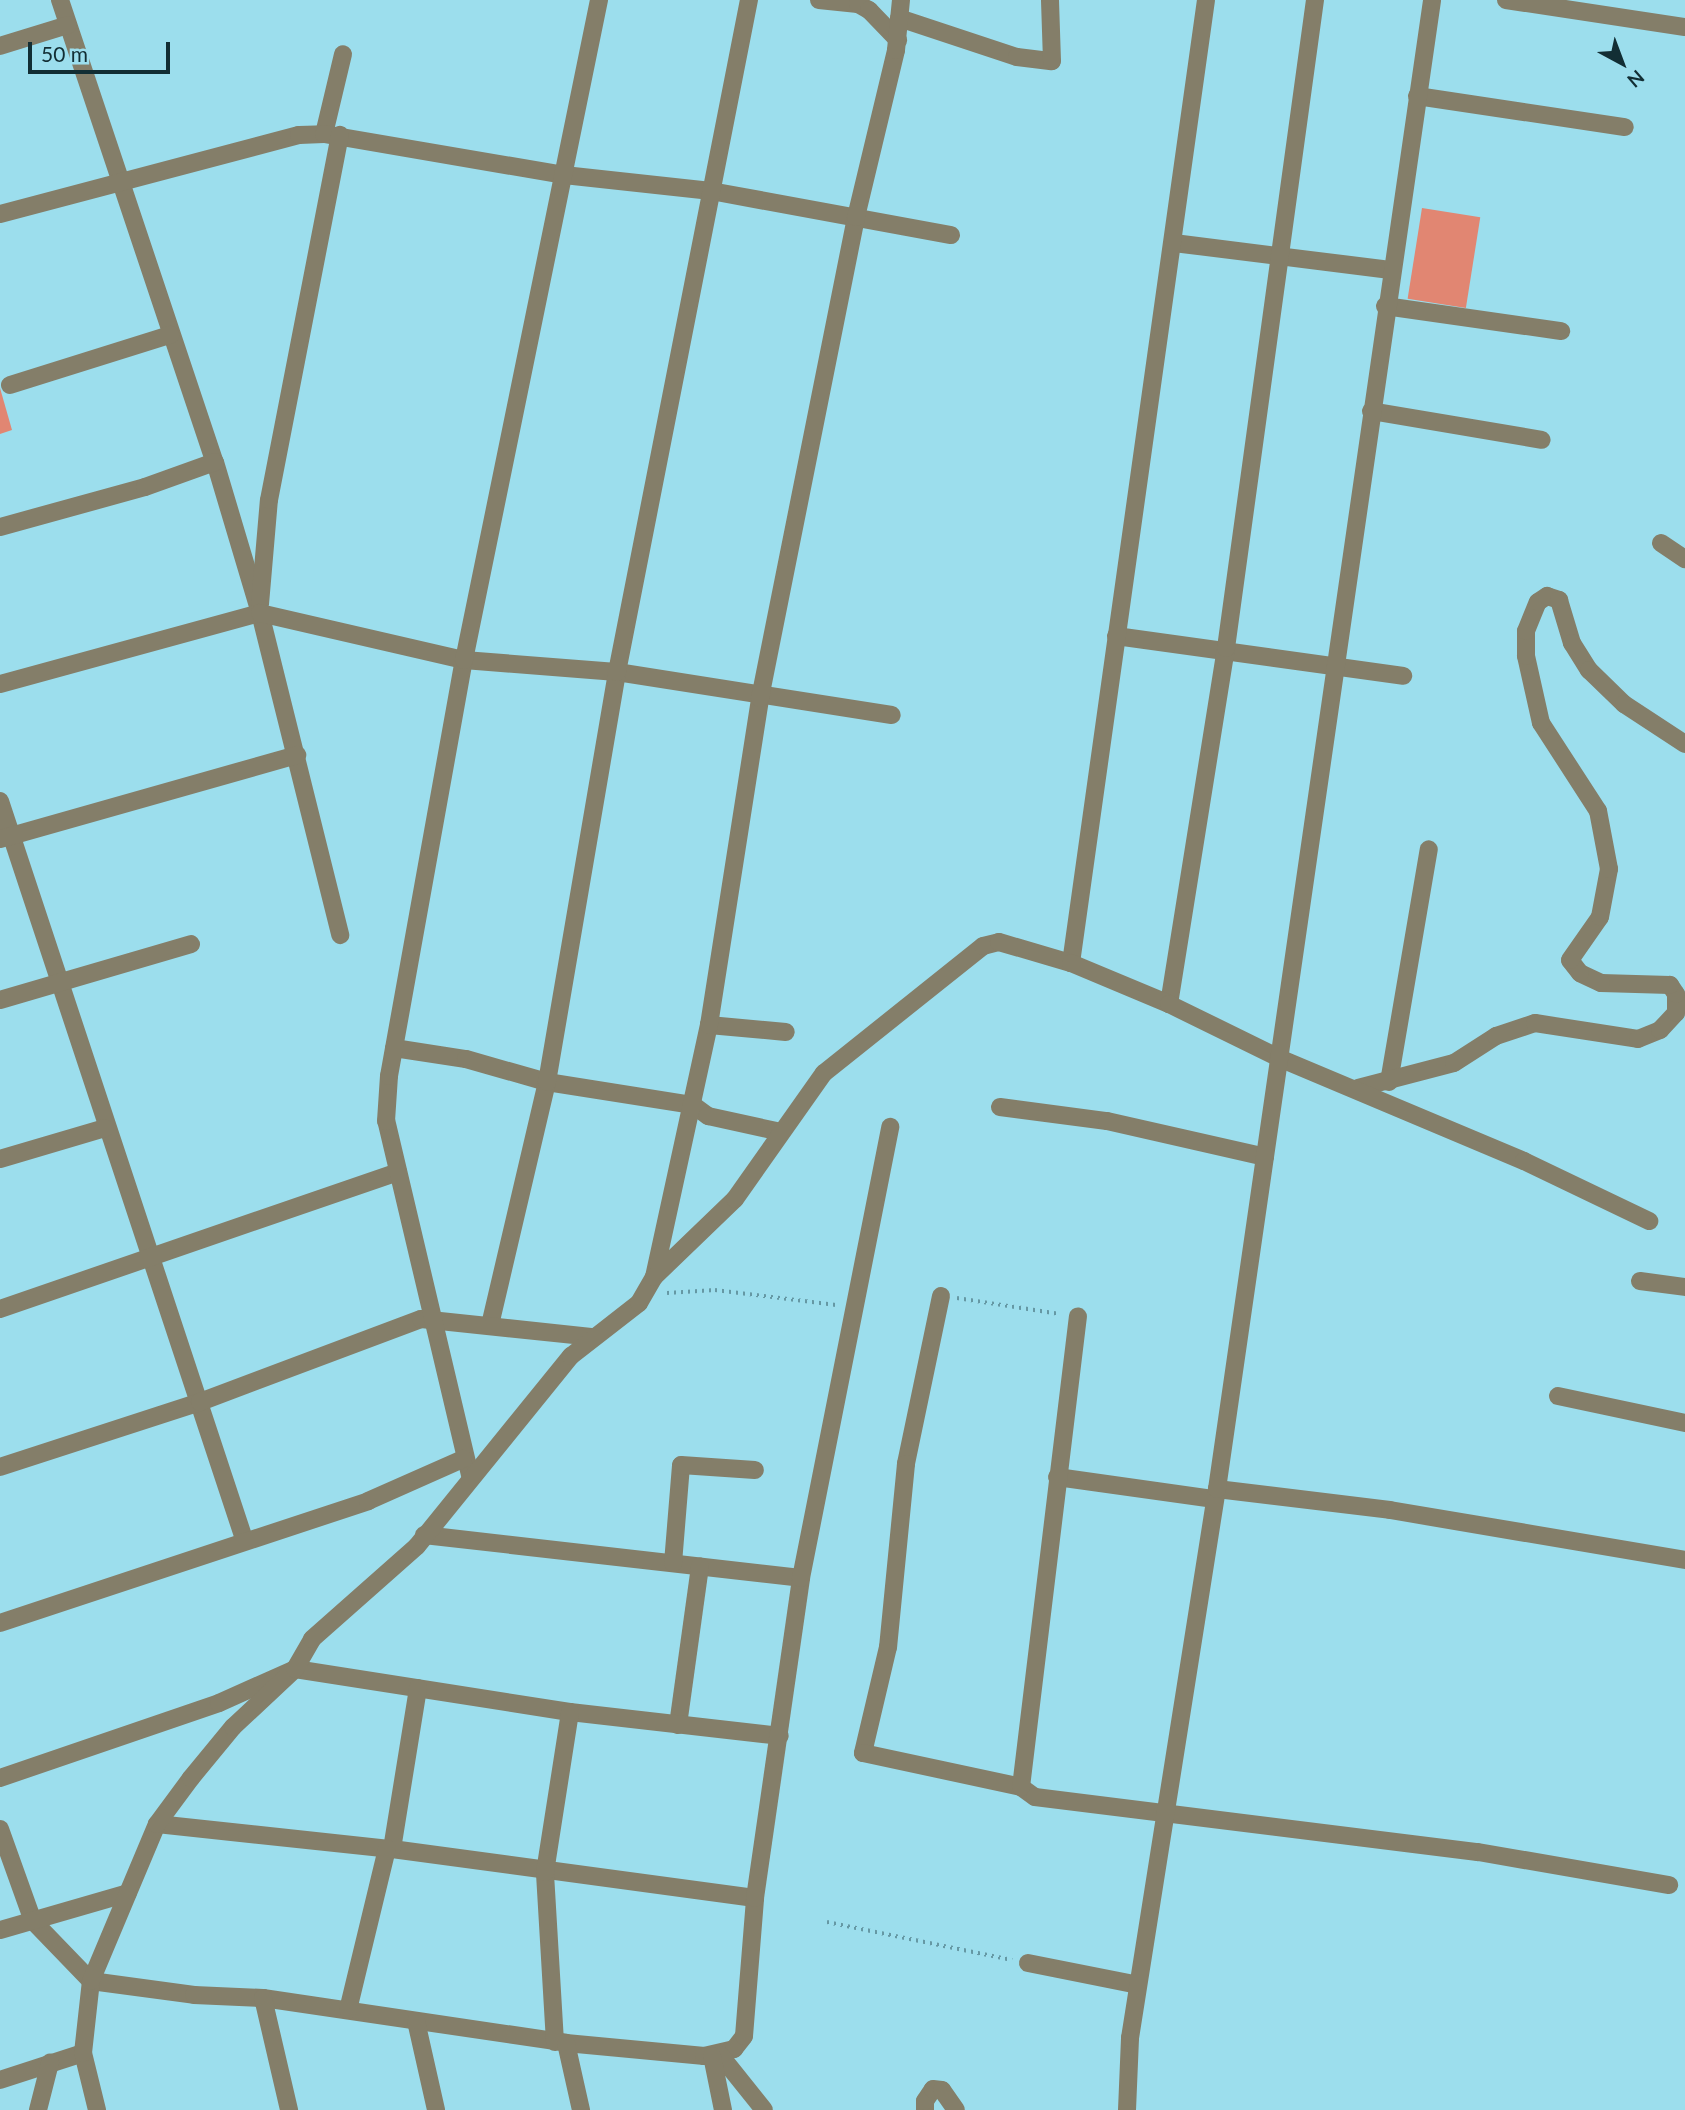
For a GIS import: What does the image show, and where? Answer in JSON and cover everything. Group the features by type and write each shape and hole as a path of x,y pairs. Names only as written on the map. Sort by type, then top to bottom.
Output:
{"street":[{"path":"60,0 122,181 170,335 215,462 260,613 340,935"},
{"path":"467,1467 435,1318 386,1121 394,1048 464,660 599,0"},
{"path":"490,1325 547,1082 617,672 749,0"},
{"path":"819,0 869,10 898,40"},
{"path":"654,1278 709,1025 760,698 856,217 898,40 900,9 1017,57 1052,61 1051,0"},
{"path":"1071,963 1206,0"},
{"path":"1169,1004 1226,648 1315,0"},
{"path":"1127,2110 1138,1986 1216,1494 1390,270 1432,0"},
{"path":"1506,0 1685,27"},
{"path":"0,47 68,25"},
{"path":"260,613 269,500 332,134 343,54"},
{"path":"1417,96 1625,127"},
{"path":"0,214 299,135 332,134 564,175 711,191 951,235"},
{"path":"1174,243 1390,270"},
{"path":"1385,306 1561,331"},
{"path":"10,385 170,335"},
{"path":"1371,411 1542,440"},
{"path":"0,527 145,487 215,462"},
{"path":"1661,543 1685,559"},
{"path":"1357,1088 1389,1082 1454,1063 1496,1036 1535,1023 1628,1038 1649,1035 1676,1013 1679,987 1660,982 1601,983 1580,973 1570,960 1600,917 1609,869 1598,811 1541,723 1526,656 1526,631 1538,603 1547,597 1559,600 1572,643 1589,670 1624,704 1685,744"},
{"path":"0,684 260,613 464,660 617,672 760,698 892,715"},
{"path":"1116,636 1226,648 1404,676"},
{"path":"6,838 297,755"},
{"path":"0,801 6,838 58,982 244,1539"},
{"path":"1389,1082 1429,849"},
{"path":"97,2110 83,2053 91,1981 157,1824 233,1727 295,1669 312,1639 424,1535 467,1467 591,1337 639,1303 654,1278 735,1199 824,1073 915,1004 970,953 999,942 1071,963 1169,1004 1279,1058 1357,1088 1649,1222"},
{"path":"0,1000 191,944"},
{"path":"709,1025 786,1032"},
{"path":"394,1048 466,1059 547,1082 692,1105 708,1116 781,1132"},
{"path":"1000,1107 1107,1121 1265,1157"},
{"path":"0,1829 33,1921 91,1981 194,1995 263,1998 560,2042 722,2053 744,2036 755,1898 801,1578 890,1127"},
{"path":"0,1159 105,1128"},
{"path":"0,1309 150,1260 398,1172"},
{"path":"1640,1281 1685,1287"},
{"path":"941,1296 906,1464 888,1647 863,1753 1021,1787 1035,1797 1166,1810 1478,1852 1669,1885"},
{"path":"1021,1787 1078,1317"},
{"path":"0,1467 200,1402 421,1319 435,1318 591,1337"},
{"path":"1558,1396 1685,1423"},
{"path":"673,1563 681,1465 755,1469"},
{"path":"0,1623 244,1539 467,1467"},
{"path":"1057,1477 1390,1510 1685,1560"},
{"path":"424,1535 801,1578"},
{"path":"678,1724 700,1567"},
{"path":"0,1778 219,1703 295,1669 570,1712 780,1736"},
{"path":"348,2010 390,1849 418,1688"},
{"path":"570,1712 545,1872 560,2042 581,2110"},
{"path":"157,1824 390,1849 545,1872 755,1898"},
{"path":"0,1930 128,1893"},
{"path":"1028,1963 1138,1986"},
{"path":"263,1998 289,2110"},
{"path":"416,2021 436,2110"},
{"path":"0,2080 83,2053"},
{"path":"722,2053 723,2110"},
{"path":"722,2053 764,2110"},
{"path":"38,2110 50,2063"},
{"path":"925,2110 925,2101 933,2089 942,2090 956,2110"}],"path":[{"path":"639,1303 662,1293 715,1290 854,1307"},
{"path":"941,1296 1078,1317"},
{"path":"827,1922 1028,1963"}],"shaded area":[{"path":"1422,208 1480,217 1466,308 1408,299"},
{"path":"0,388 12,430 0,434"}]}
